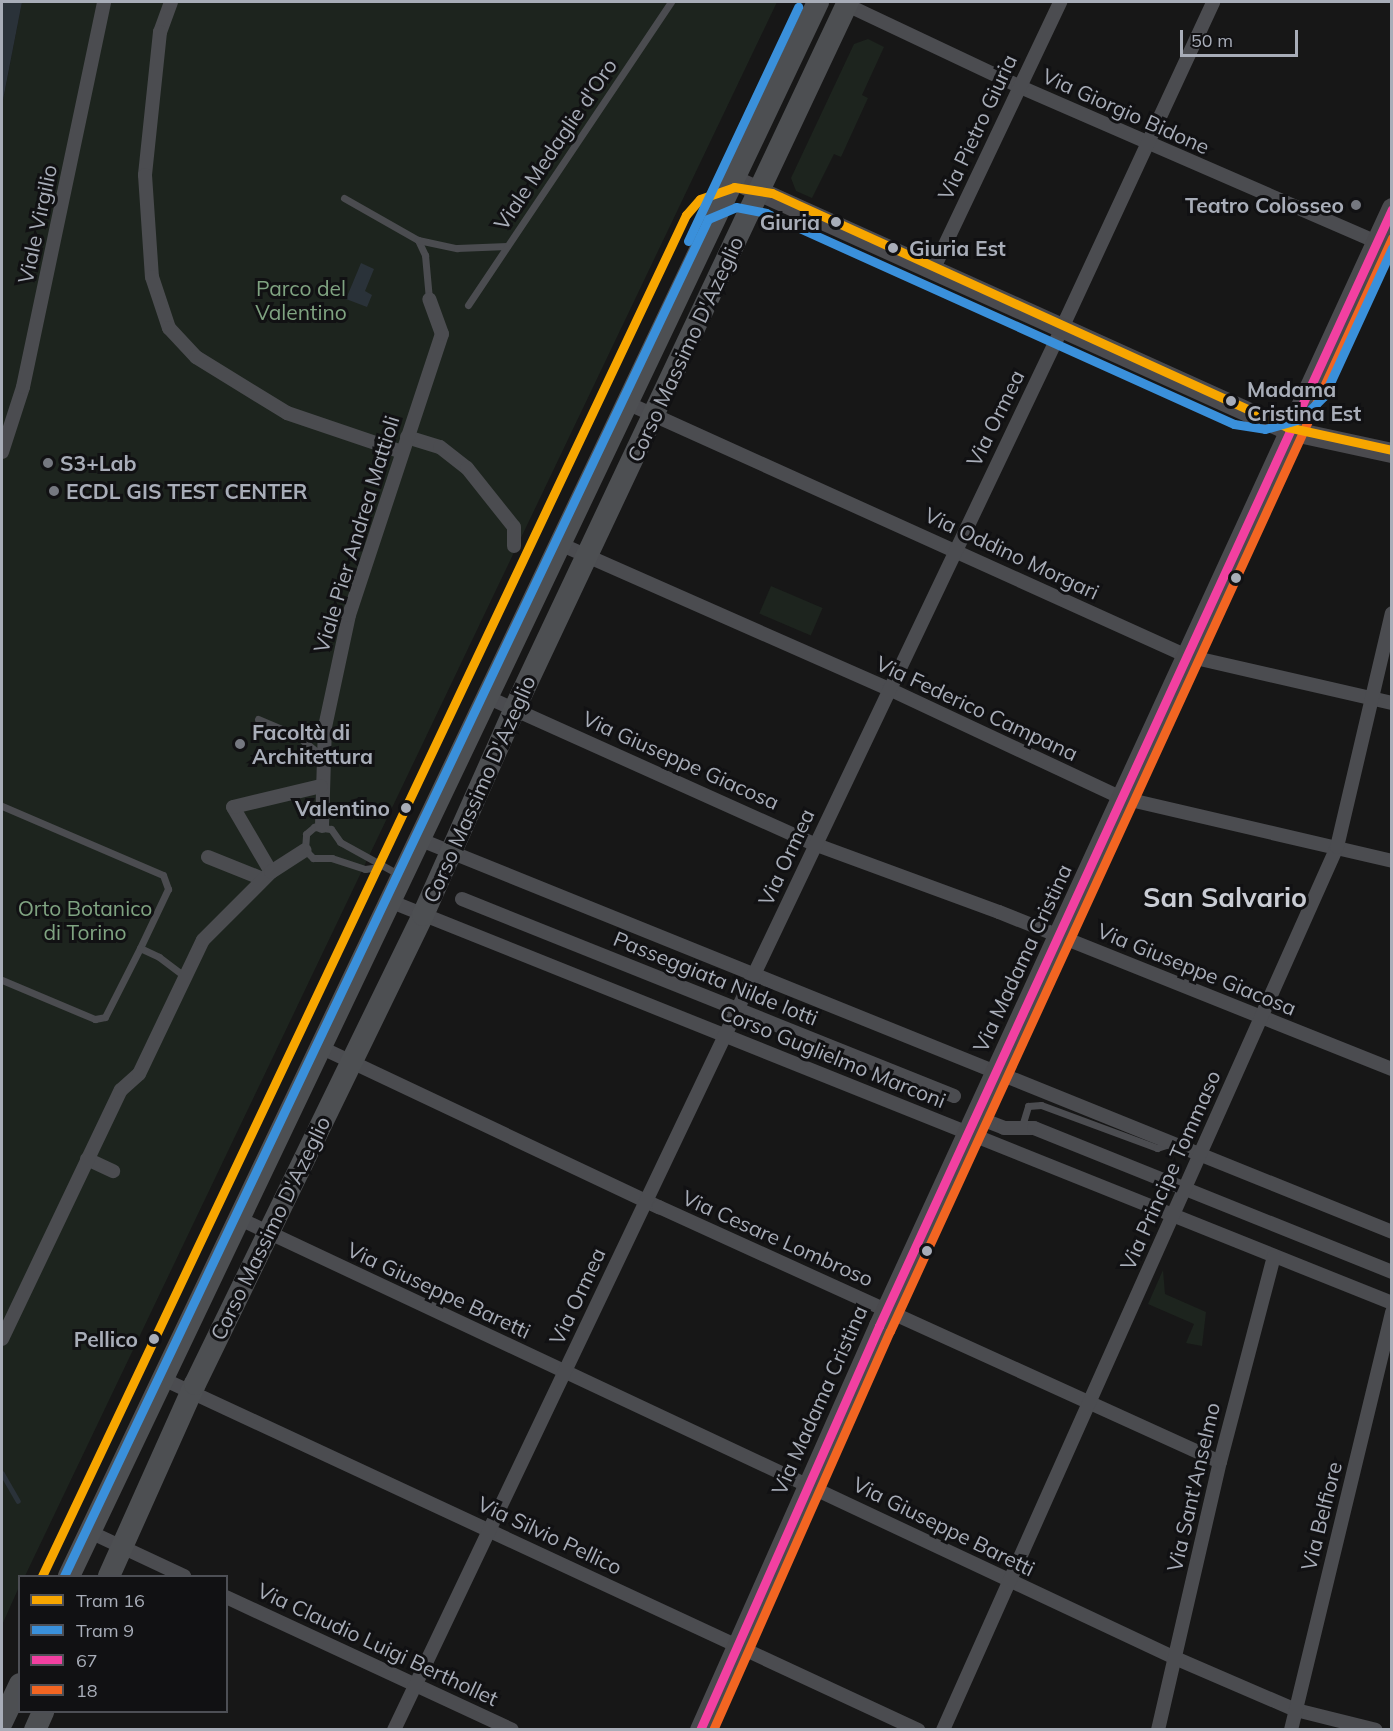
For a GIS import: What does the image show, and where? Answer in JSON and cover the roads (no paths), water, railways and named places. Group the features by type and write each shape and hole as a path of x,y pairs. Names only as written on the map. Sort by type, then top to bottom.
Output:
{"main road":[{"name":"Corso Massimo D'Azeglio","path":"69,1575 422,840 818,2"},
{"name":"Corso Massimo D'Azeglio","path":"109,1575 192,1392 268,1232 423,915 515,708 847,3"},
{"path":"2,1722 18,1688"},
{"path":"35,1730 43,1713"}],"street":[{"name":"Viale Virgilio","path":"2,452 23,387 104,2"},
{"path":"171,2 160,32 145,175 152,277 169,328 196,357 287,413 402,452"},
{"name":"Via Pietro Giuria","path":"933,270 1018,86 1060,2"},
{"name":"Via Ormea","path":"394,1730 754,977 814,843 1062,328 1213,2"},
{"name":"Via Giorgio Bidone","path":"847,3 1018,86 1383,247"},
{"path":"734,180 1290,431 1392,453"},
{"name":"Via Madama Cristina","path":"700,1730 736,1644 886,1310 1290,431 1383,247 1392,208"},
{"name":"Viale Pier Andrea Mattioli","path":"322,826 321,787 325,727 349,615 442,334 429,299"},
{"name":"Via Oddino Morgari","path":"627,403 1187,656 1392,704"},
{"path":"407,437 440,447 467,468 514,527 514,546"},
{"name":"Via Federico Campana","path":"560,544 889,689 1122,798 1392,861"},
{"name":"Via Principe Tommaso","path":"943,1730 1012,1582 1088,1401 1263,1017 1337,847 1392,613"},
{"name":"Via Giuseppe Giacosa","path":"489,698 814,843 1392,1069"},
{"path":"267,876 229,806 321,787"},
{"name":"Corso Guglielmo Marconi","path":"422,840 995,1075 1392,1232"},
{"path":"2,1339 121,1090 139,1074 203,940 267,876 305,850"},
{"path":"208,857 267,876"},
{"name":"Passeggiata Nilde Iotti","path":"462,899 954,1096"},
{"name":"Corso Guglielmo Marconi","path":"392,902 725,1037 972,1125 1173,1215 1392,1303"},
{"name":"Via Cesare Lombroso","path":"322,1048 645,1201 1220,1462"},
{"name":"Corso Guglielmo Marconi","path":"972,1125 1004,1128 1022,1126 1392,1272"},
{"path":"87,1159 113,1171"},
{"name":"Via Giuseppe Baretti","path":"240,1219 1175,1658 1296,1710 1376,1730"},
{"name":"Via Sant'Anselmo","path":"1158,1730 1220,1462 1274,1256"},
{"name":"Via Belfiore","path":"1291,1730 1392,1312"},
{"name":"Via Silvio Pellico","path":"163,1379 918,1730"},
{"path":"90,1532 182,1575"},
{"name":"Via Claudio Luigi Berthollet","path":"228,1598 512,1730"}],"lane":[{"name":"Viale Medaglie d'Oro","path":"468,305 670,2"},
{"path":"344,198 418,240 457,248 507,246"},
{"path":"418,240 425,255 429,299"},
{"path":"258,719 296,735 323,757"},
{"path":"2,806 163,875 168,889 105,1017 95,1019 2,980"},
{"path":"379,867 371,857 340,842 331,829 322,826 306,834 305,850 318,860 332,858 365,869 379,867 404,876"},
{"path":"140,948 159,957 186,977"},
{"path":"1022,1126 1029,1106 1041,1105 1157,1148 1169,1144"}],"waterway":[{"path":"2,1473 18,1501"}],"tram line":[{"name":"9","path":"688,241 798,7"},
{"name":"16","path":"42,1575 686,215 700,199 734,187 772,193 1287,427 1392,450"},
{"name":"9","path":"64,1575 708,219 736,207 766,213 1234,424 1265,429 1301,419 1324,396 1392,248"}],"place":[{"name":"Teatro Colosseo","path":"1356,205"},
{"name":"Giuria","path":"836,222"},
{"name":"Giuria Est","path":"893,248"},
{"name":"Madama Cristina Est","path":"1231,401"},
{"name":"S3+Lab","path":"48,463"},
{"name":"ECDL GIS TEST CENTER","path":"54,491"},
{"name":"Facoltà di Architettura","path":"240,744"},
{"name":"Valentino","path":"406,808"},
{"name":"Pellico","path":"154,1339"}],"district":[{"name":"San Salvario","path":"1225,898"}],"park label":[{"name":"Parco del Valentino","path":"301,300"},
{"name":"Orto Botanico di Torino","path":"85,920"}]}
